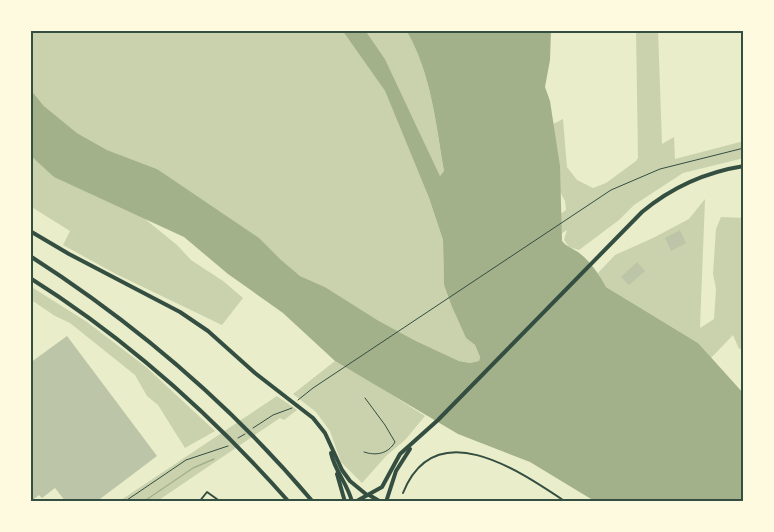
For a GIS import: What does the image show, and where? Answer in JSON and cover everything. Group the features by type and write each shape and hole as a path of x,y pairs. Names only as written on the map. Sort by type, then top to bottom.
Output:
{"main road":[{"path":"336,470 349,489 353,502 382,487 396,459 642,212 675,189 714,172 744,166"},
{"path":"30,231 180,312 208,331 255,373 308,414 325,433 336,461 350,481 381,502"},
{"path":"30,256 80,289 147,340 236,419 313,502"},
{"path":"30,278 132,351 220,429 289,502"},
{"path":"386,502 396,471 411,446"},
{"path":"330,447 345,502"}],"street":[{"path":"403,493 409,477 425,461 442,453 457,452 476,455 500,464 566,502"},
{"path":"199,502 207,492 221,502"}],"lane":[{"path":"364,452 371,455 386,451 395,442 365,398"}],"path":[{"path":"300,398 611,190 646,174 677,164 744,148"},
{"path":"270,417 293,407"},
{"path":"124,502 186,460 228,445"}],"shaded area":[{"path":"30,30 342,30 385,91 429,198 443,240 444,285 466,338 475,345 480,357 479,361 470,363 459,361 379,321 325,287 300,276 157,169 107,150 77,133 44,106 30,89"},
{"path":"342,30 365,30 385,59 440,176 444,171 427,81 406,30 551,30 550,60 545,87 550,101 560,166 562,241 586,259 606,287 698,343 744,394 744,502 596,502 530,462 458,434 335,361 283,313 228,274 184,237 54,177 30,155 30,89 44,106 77,133 107,150 157,169 259,238 300,276 325,287 416,341 459,361 470,363 479,361 480,357 475,345 466,338 444,285 443,240 429,198 385,91"},
{"path":"365,30 406,30 427,81 444,172 440,176 385,59"},
{"path":"636,30 658,30 662,144 674,137 675,159 744,141 744,158 683,173 634,205 619,220 579,250 569,247 564,240 567,230 508,269 502,255 566,210 565,201 559,190 553,124 563,119 567,167 577,180 593,188 606,183 638,158"},
{"path":"30,153 140,215 177,245 191,260 223,281 243,298 222,325 116,274 63,245 70,231 30,206"},
{"path":"705,199 700,328 714,319 716,289 713,274 716,229 721,217 744,218 744,347 739,349 733,335 711,358 698,343 606,287 598,273 615,255 689,219"},
{"path":"30,286 87,322 146,367 215,431 185,448 158,405 147,396 135,375 70,323 30,299"},
{"path":"335,361 425,416 405,440 386,456 362,483 341,462 330,431 316,412 293,394"},
{"path":"277,396 297,410 284,420 280,418 156,502 118,502"}],"building":[{"path":"680,230 686,243 671,251 665,238"},
{"path":"637,262 645,271 629,285 621,277"},
{"path":"67,336 157,456 96,502 66,502 55,488 42,498 39,495 30,502 30,363"}],"waterway":[{"path":"143,502 193,468 214,459"}]}
